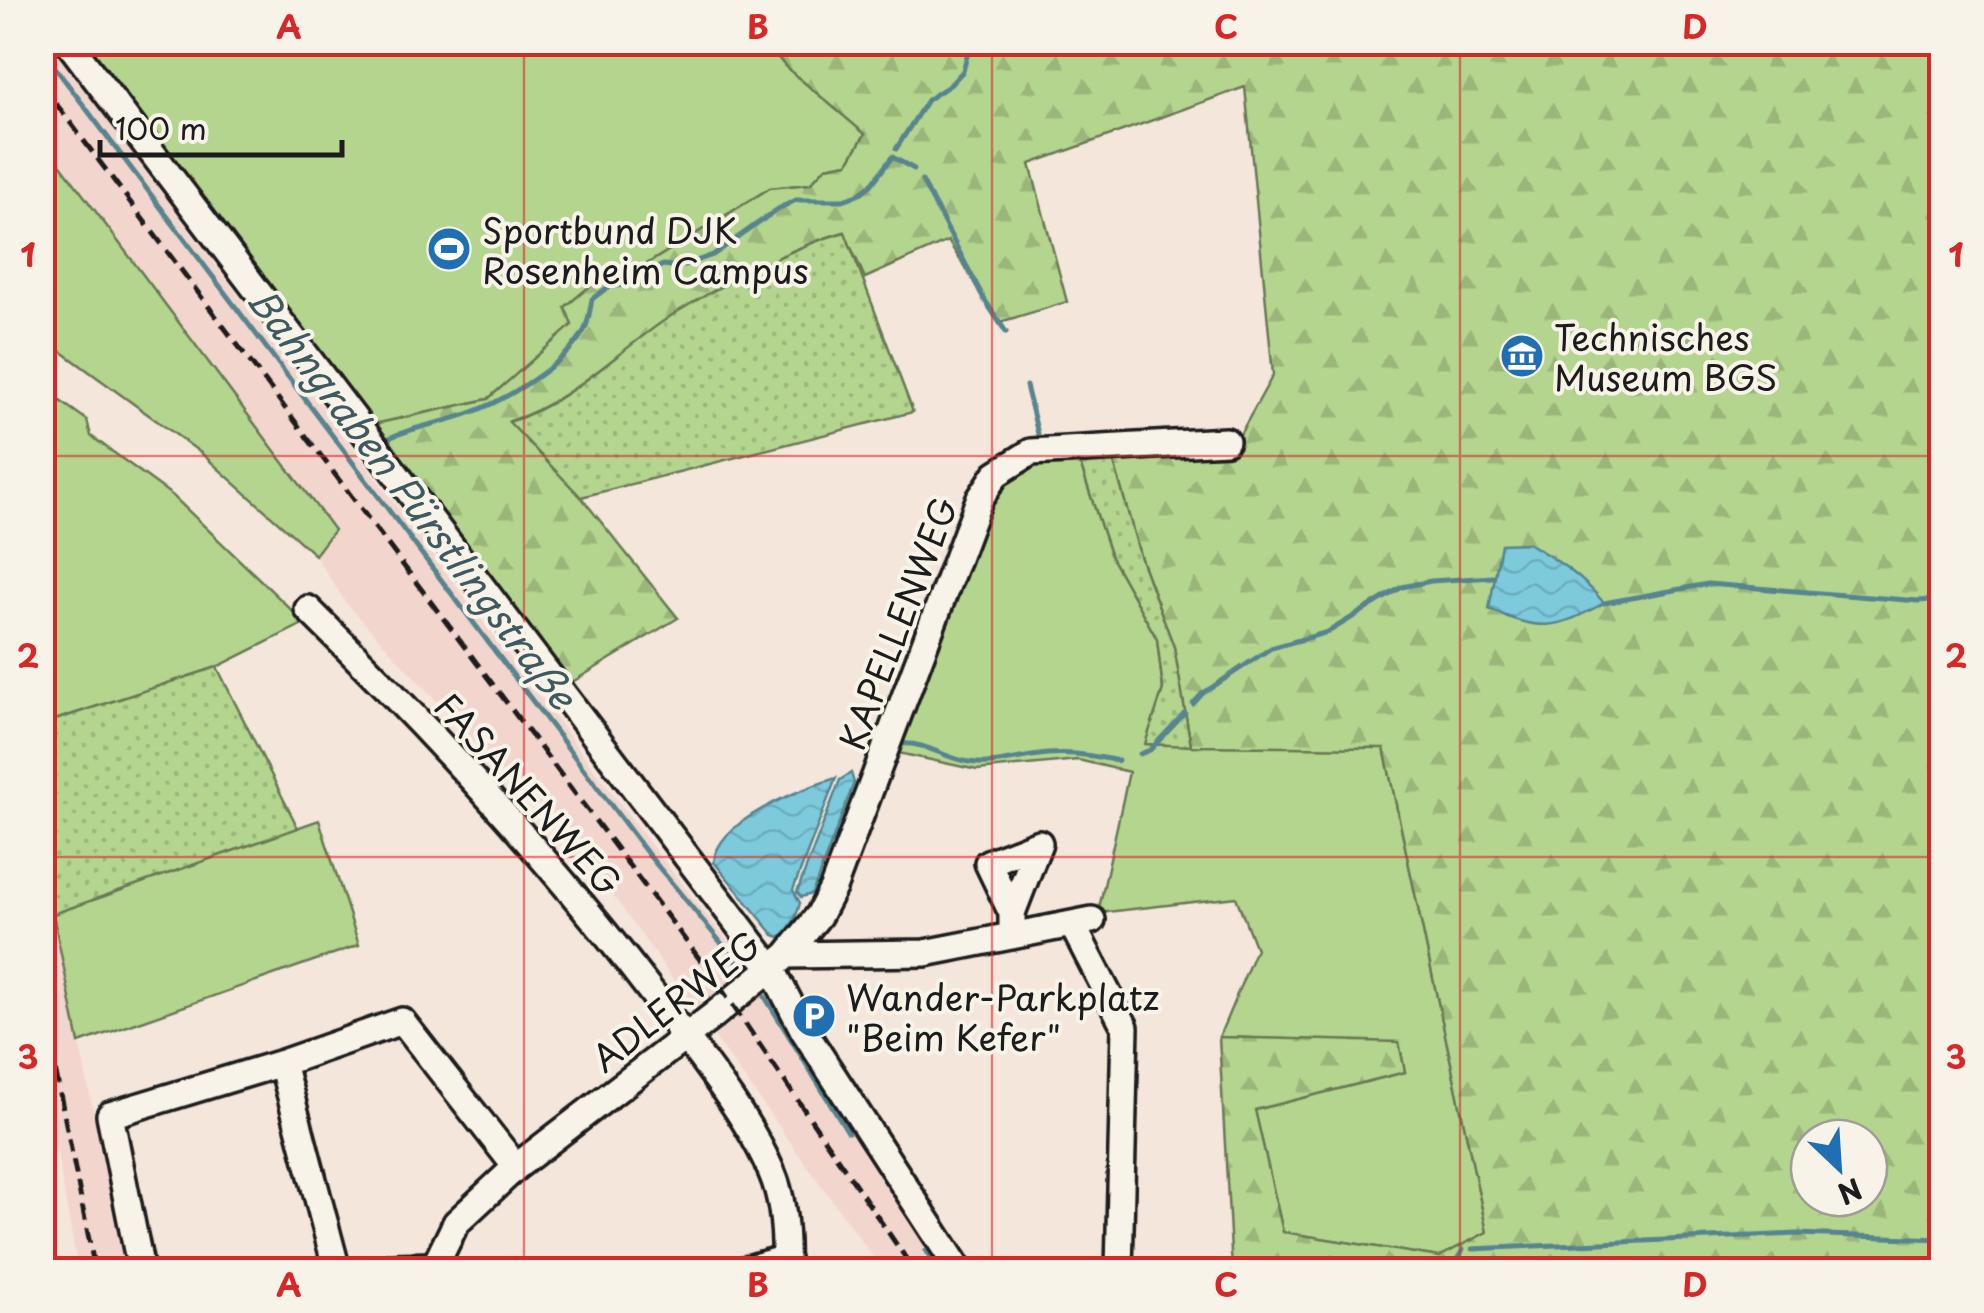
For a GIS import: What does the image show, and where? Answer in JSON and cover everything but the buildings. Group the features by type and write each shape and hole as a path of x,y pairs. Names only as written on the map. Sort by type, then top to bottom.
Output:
{"street":[{"path":"68,42 779,962 804,1031 960,1270"},
{"name":"KAPELLENWEG","path":"779,962 819,915 834,888 979,500 996,474 1031,452 1226,441"},
{"name":"FASANENWEG","path":"308,608 546,859 610,936 684,1036 761,1148 775,1178 786,1264"},
{"name":"ADLERWEG","path":"434,1268 456,1223 516,1167 779,962 925,953 1012,924 1082,922 1126,1027 1119,1270"},
{"path":"142,1270 110,1115 282,1063 402,1021 516,1167"},
{"path":"282,1063 337,1270"},
{"path":"744,1270 786,1264"},
{"path":"380,1270 434,1268"}],"shaded area":[{"path":"43,43 49,43 652,846 754,974 944,1270 882,1270 601,879 345,602 315,555 334,529 43,141"},
{"path":"42,859 126,1270 78,1270 56,1149 43,1152"}],"green space":[{"name":"Sportbund DJK Rosenheim Campus","path":"68,43 766,43 786,67 866,134 848,163 826,167 810,184 770,188 634,272 488,399 361,427"},
{"path":"766,43 1941,43 1941,1270 1232,1270 1219,1037 1399,1042 1405,1072 1255,1110 1283,1232 1439,1257 1487,1232 1384,748 1191,746 1174,647 1141,559 1113,459 1228,456 1273,375 1245,87 1030,164 1067,302 1000,322 948,241 865,278 844,232 781,256 716,290 657,326 555,400 510,421 581,497 678,618 559,690 361,427 488,399 572,325 565,307 614,266 634,272 770,188 810,184 826,167 848,163 865,134 786,67"},
{"path":"43,141 334,530 315,555 201,453 43,338"},
{"path":"845,232 913,412 581,497 509,422 554,401 656,326 715,290 782,256"},
{"path":"42,388 87,420 91,436 173,496 305,623 217,667 43,724"},
{"path":"1078,457 1111,557 1157,639 1163,689 1146,744 1384,747 1487,1232 1439,1257 1283,1232 1255,1110 1405,1072 1399,1043 1219,1037 1256,949 1236,897 1098,913 1129,772 1078,760 977,770 894,752 990,503 1009,479 1027,466"},
{"path":"1078,457 1113,459 1141,559 1174,647 1191,746 1145,744 1163,689 1157,639 1111,557"},
{"path":"217,667 298,828 53,914 43,859 43,724"},
{"path":"319,820 359,945 79,1043 53,914"}],"water":[{"path":"1528,543 1569,569 1604,603 1573,619 1547,625 1522,622 1489,609 1501,544"},
{"path":"851,773 854,783 812,894 801,897 797,892 840,780"},
{"path":"836,778 793,890 800,903 797,913 780,937 774,935 714,862 719,847 729,833 763,808"}],"waterway":[{"path":"896,149 927,100 963,71 969,48 976,42"},
{"name":"Bahngraben Pürstlingstraße","path":"42,50 647,853 746,973"},
{"path":"379,443 482,408 533,380 577,342 586,326 592,299 608,287 622,285 663,265 679,267 713,255 796,200 843,200 858,195 871,185 892,157 914,169"},
{"path":"922,181 984,299 1006,332"},
{"path":"1026,386 1038,434"},
{"path":"1193,704 1271,648 1328,632 1402,587 1493,577"},
{"path":"1604,603 1708,584 1919,601 1942,599"},
{"path":"1140,754 1150,750 1185,713"},
{"path":"901,744 918,745 977,763 1054,754 1118,761"},
{"name":"Bahngraben Pürstlingstraße","path":"765,997 848,1132"},
{"path":"1472,1249 1797,1234 1942,1239"},
{"path":"1450,1270 1463,1250"},
{"path":"926,1251 938,1270"}],"railway":[{"path":"42,85 716,981 914,1270"},
{"path":"42,1003 95,1270"}],"place":[{"name":"Sportbund DJK Rosenheim Campus","path":"449,249"},
{"name":"Technisches Museum BGS","path":"1522,356"},
{"name":"Wander-Parkplatz \"Beim Kefer\"","path":"814,1016"}]}
